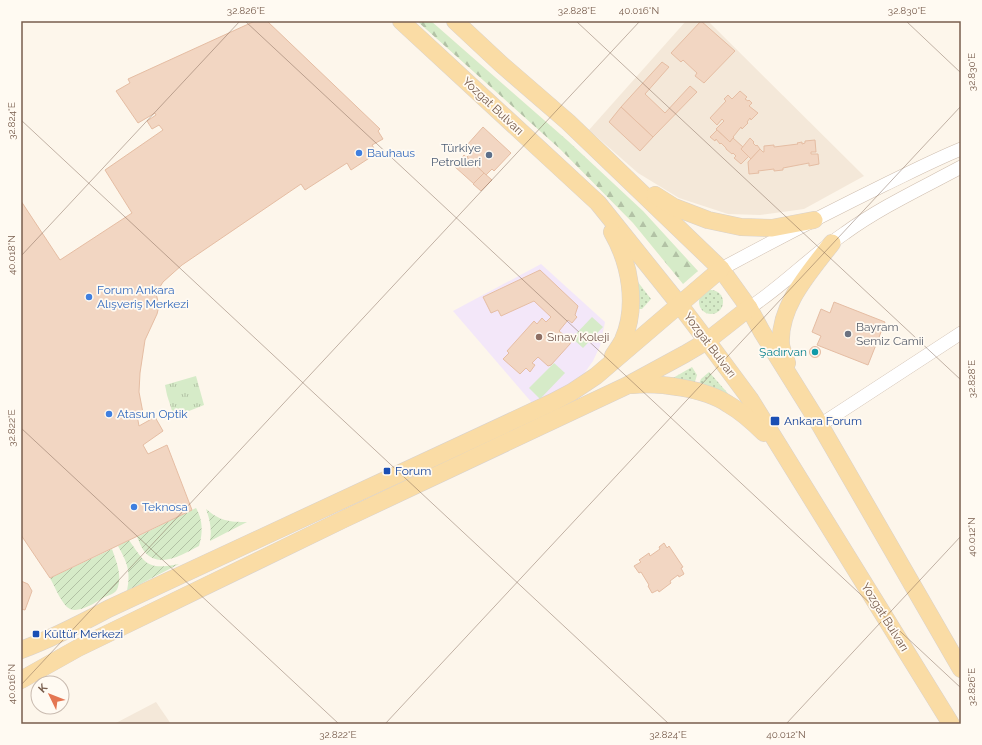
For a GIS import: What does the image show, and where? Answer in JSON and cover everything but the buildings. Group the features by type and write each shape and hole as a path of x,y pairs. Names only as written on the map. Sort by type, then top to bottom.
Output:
{"main road":[{"name":"Yozgat Bulvarı","path":"401,21 598,203 679,304 750,399 951,724"},
{"path":"455,21 501,64 568,122 721,269 748,308 820,425 961,669"},
{"path":"625,176 674,207 708,220 741,227 772,228 814,220"},
{"path":"596,376 614,355 623,340 629,321 631,301 630,286 622,251 598,203"},
{"path":"796,387 781,346 782,324 790,301 832,243"},
{"path":"21,650 69,629 572,392 596,376 721,269"},
{"path":"21,680 85,644 344,519 626,386 707,341 748,308"},
{"path":"626,386 653,384 694,390 709,395 727,403 751,420 781,449"}],"street":[{"path":"721,269 782,236 854,200 942,157 961,150"},
{"path":"748,308 767,295 809,260 879,210 961,167"},
{"path":"820,425 961,333"}],"shaded area":[{"path":"686,21 708,21 864,176 804,209 760,215 728,214 679,198 638,173 589,130"},
{"name":"Sınav Koleji","path":"541,264 605,322 600,346 593,361 583,375 573,384 533,404 453,311"},
{"path":"156,702 171,724 114,724"}],"green space":[{"path":"417,21 431,21 568,141 643,211 698,271 683,284 633,223 560,149"},
{"path":"634,277 651,299 642,309 635,309"},
{"path":"711,290 720,293 723,302 720,311 711,314 702,311 699,302 702,293"},
{"path":"592,317 603,327 583,348 572,338"},
{"path":"554,363 565,373 540,399 529,388"},
{"path":"692,367 697,375 694,385 666,382"},
{"path":"709,372 732,398 698,386 701,379"},
{"path":"196,376 204,405 174,417 165,385"},
{"path":"196,508 202,527 199,546 179,556 164,560 150,557 144,551 137,537"},
{"path":"206,509 225,520 247,522 210,541 211,533 209,517"},
{"path":"129,540 144,560 149,564 154,566 169,566 179,564 127,591 129,578 127,567 118,546"},
{"path":"112,549 119,572 117,590 82,609 74,610 67,607 61,600 50,578"}],"place":[{"name":"Bauhaus","path":"359,153"},
{"name":"Türkiye Petrolleri","path":"489,155"},
{"name":"Forum Ankara Alışveriş Merkezi","path":"89,297"},
{"name":"Bayram Semiz Camii","path":"848,334"},
{"name":"Sınav Koleji","path":"539,337"},
{"name":"Şadırvan","path":"815,352"},
{"name":"Atasun Optik","path":"109,414"},
{"name":"Ankara Forum","path":"775,421"},
{"name":"Forum","path":"387,471"},
{"name":"Teknosa","path":"134,507"},
{"name":"Kültür Merkezi","path":"36,634"}]}
